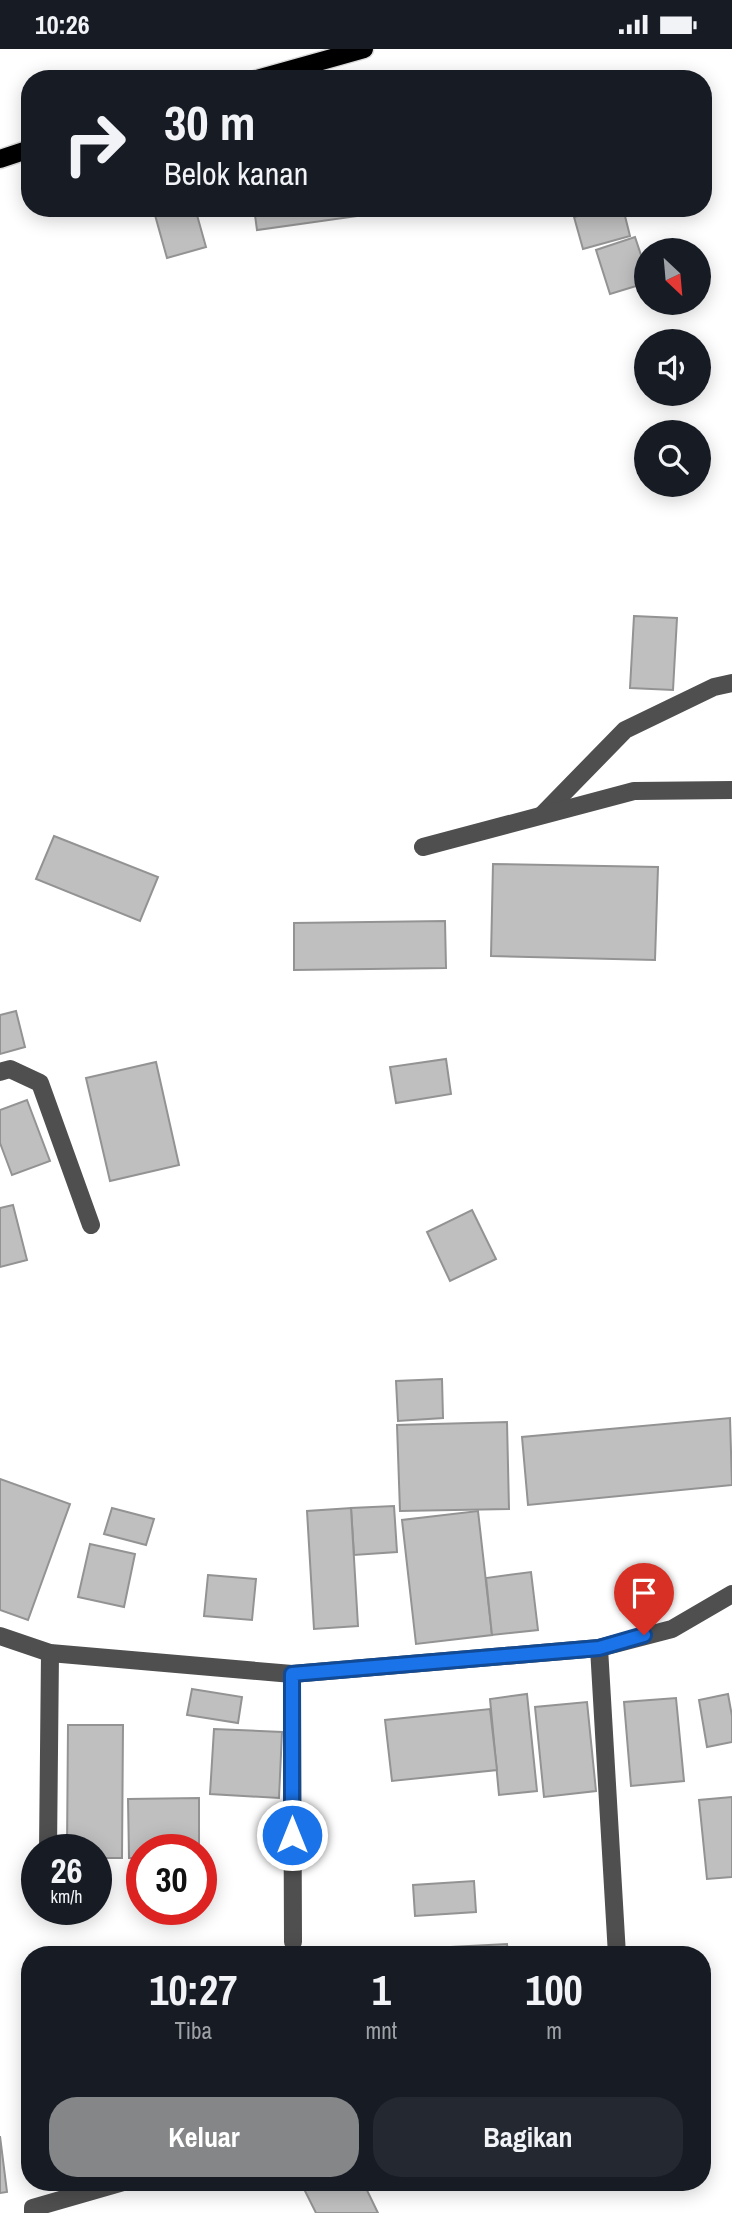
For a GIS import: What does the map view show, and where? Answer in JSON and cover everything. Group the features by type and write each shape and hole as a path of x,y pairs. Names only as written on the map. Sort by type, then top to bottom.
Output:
{"main road":[{"path":"289,70 364,49"},
{"path":"0,159 21,152"}],"street":[{"path":"543,814 625,730 714,687 732,684"},
{"path":"423,846 634,791 732,790"},
{"path":"0,1072 10,1069 40,1083 91,1225"},
{"path":"0,1636 50,1653 292,1674 599,1648 672,1629 732,1594"},
{"path":"599,1648 616,1946"},
{"path":"48,1834 50,1653"},
{"path":"292,1674 293,1942"},
{"path":"33,2213 33,2208 92,2191"}],"building":[{"path":"156,217 198,217 206,247 167,258"},
{"path":"255,217 350,217 257,230"},
{"path":"574,217 625,217 630,236 583,249"},
{"path":"635,237 634,287 610,294 596,250"},
{"path":"634,616 677,618 673,690 630,688"},
{"path":"54,836 158,877 140,921 36,879"},
{"path":"493,864 658,867 655,960 491,956"},
{"path":"445,921 446,968 294,970 294,923"},
{"path":"16,1011 25,1047 0,1054 0,1015"},
{"path":"446,1059 451,1094 396,1103 390,1067"},
{"path":"156,1062 179,1165 110,1181 86,1078"},
{"path":"27,1100 50,1161 12,1175 0,1143 0,1110"},
{"path":"13,1205 27,1260 0,1267 0,1208"},
{"path":"472,1210 496,1259 450,1281 427,1232"},
{"path":"442,1379 443,1418 398,1421 396,1381"},
{"path":"730,1418 732,1485 528,1505 522,1437"},
{"path":"507,1422 509,1509 400,1511 397,1425"},
{"path":"0,1479 70,1504 28,1620 0,1610"},
{"path":"394,1506 397,1552 354,1555 351,1508"},
{"path":"112,1508 154,1519 146,1545 104,1534"},
{"path":"351,1508 358,1626 314,1629 307,1511"},
{"path":"478,1511 492,1635 416,1644 402,1520"},
{"path":"90,1544 135,1554 124,1607 78,1597"},
{"path":"531,1572 538,1630 492,1635 486,1578"},
{"path":"208,1575 256,1579 252,1620 204,1616"},
{"path":"192,1689 242,1697 238,1723 187,1715"},
{"path":"527,1694 537,1791 499,1795 490,1699"},
{"path":"728,1694 732,1716 732,1742 707,1747 699,1700"},
{"path":"676,1698 684,1781 631,1786 624,1702"},
{"path":"587,1702 596,1791 544,1797 535,1707"},
{"path":"490,1709 497,1770 392,1781 385,1720"},
{"path":"68,1725 123,1725 122,1858 112,1858 112,1834 67,1834"},
{"path":"214,1729 282,1732 279,1798 210,1794"},
{"path":"732,1797 732,1877 707,1879 699,1800"},
{"path":"199,1798 199,1834 129,1834 128,1799"},
{"path":"474,1881 476,1912 415,1916 413,1885"},
{"path":"507,1944 507,1946 470,1946"},
{"path":"0,2136 7,2192 0,2193"},
{"path":"305,2191 367,2191 378,2213 316,2213"}],"route":[{"path":"292,1835 292,1674 599,1648 644,1635"}]}
